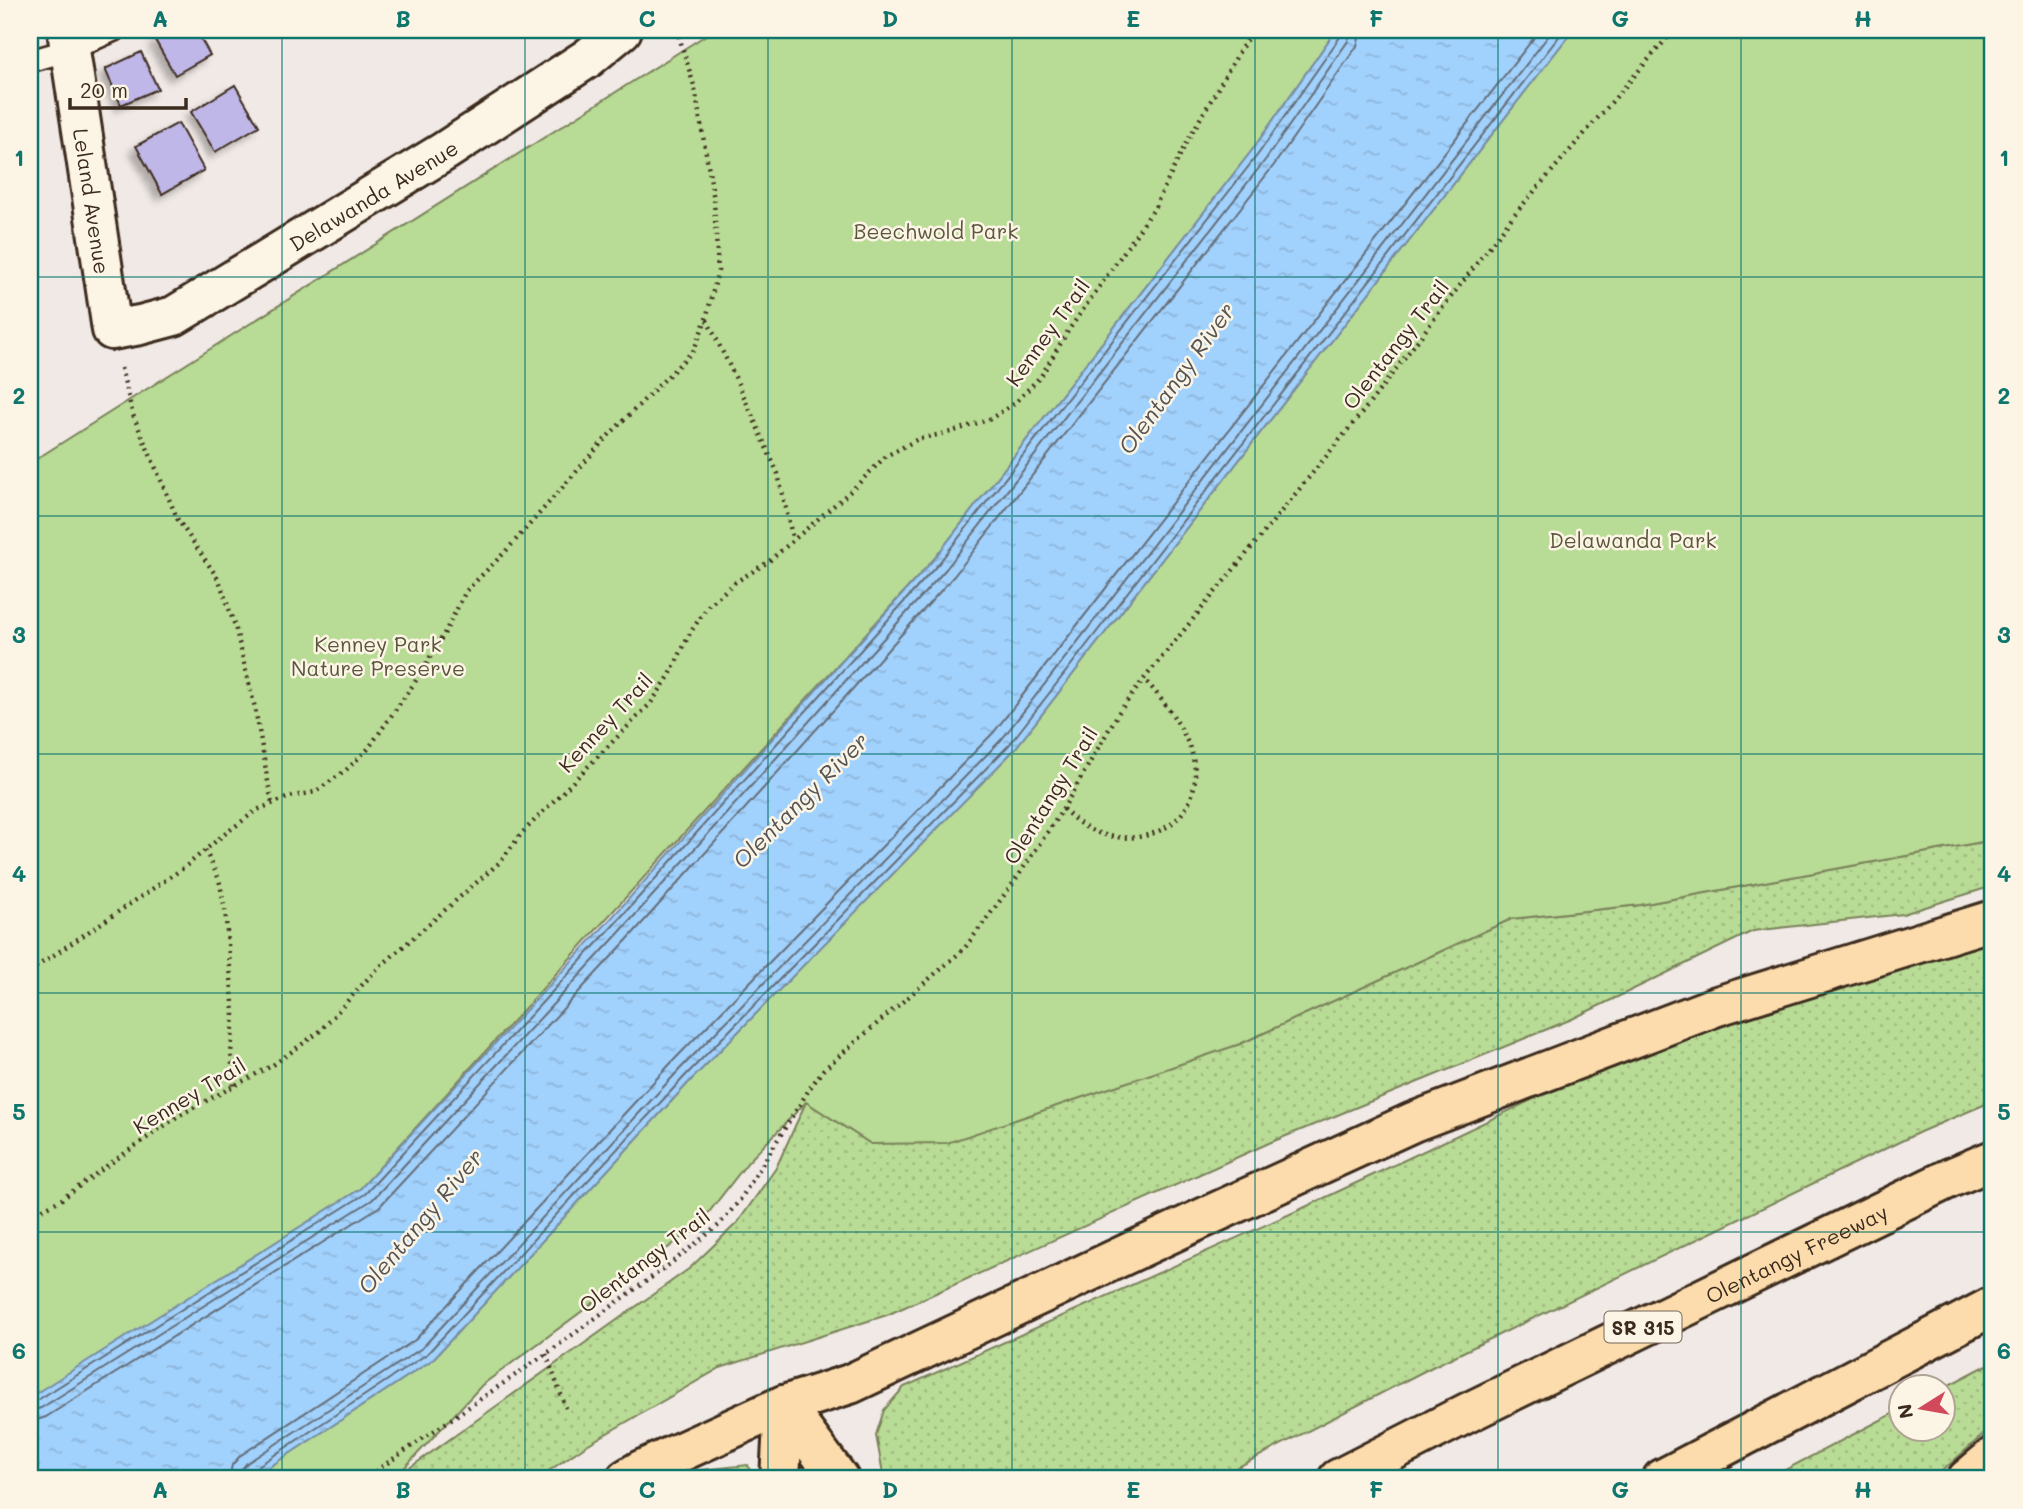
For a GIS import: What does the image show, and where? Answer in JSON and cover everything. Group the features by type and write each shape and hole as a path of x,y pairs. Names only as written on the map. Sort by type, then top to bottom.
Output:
{"main road":[{"path":"626,1479 784,1405 850,1384 1413,1122 1717,1006 1993,920"},
{"name":"Olentangy Freeway","path":"1338,1479 1937,1184 1993,1160"},
{"path":"1662,1479 1993,1307"},
{"path":"780,1479 784,1405"},
{"path":"784,1405 839,1479"},
{"path":"1967,1479 1993,1457"}],"street":[{"name":"Delawanda Avenue","path":"112,330 140,326 174,316 446,151 588,58 621,30"},
{"name":"Leland Avenue","path":"68,40 112,330"}],"lane":[{"path":"30,61 68,40 114,30"}],"path":[{"path":"30,971 185,867 257,810 289,797 314,792 345,771 368,749 415,682 466,591 515,542 607,438 694,350 706,319 718,271 714,200 695,89 677,30"},
{"name":"Kenney Trail","path":"30,1216 62,1199 180,1115 273,1065 319,1032 374,972 500,862 522,833 651,703 670,675 690,633 708,606 734,583 768,562 853,489 886,456 918,439 990,419 1015,403 1041,376 1068,331 1154,209 1186,143 1252,30"},
{"name":"Olentangy Trail","path":"364,1479 546,1354 719,1225 740,1200 823,1070 964,949 1014,883 1063,808 1119,712 1144,679 1369,404 1513,216 1674,30"},
{"path":"706,319 778,474 793,540"},
{"path":"112,330 133,415 178,520 219,580 235,626 255,708 272,804"},
{"path":"1063,808 1079,823 1092,830 1117,837 1135,838 1164,830 1188,807 1195,777 1186,741 1163,699 1144,679"},
{"path":"205,850 219,879 225,909 233,1003 231,1053 234,1086"},
{"path":"546,1354 566,1408"}],"green space":[{"name":"Kenney Park Nature Preserve","path":"706,30 1336,30 1253,149 934,559 360,1189 30,1398 30,463 706,35"},
{"name":"Delawanda Park","path":"1573,30 1993,30 1993,840 1640,905 1511,919 1240,1044 947,1143 871,1144 806,1102 748,1162 699,1225 482,1385 394,1479 251,1479 432,1360 691,1080 1014,750"},
{"path":"1993,840 1993,886 1903,914 1753,931 1572,1019 1269,1143 887,1315 720,1368 585,1446 537,1479 394,1479 690,1268 738,1222 776,1168 806,1102 871,1144 1240,1044 1511,919 1640,905"},
{"path":"1993,940 1993,1101 1920,1132 1434,1366 1215,1479 884,1479 876,1435 884,1410 904,1387 1299,1210 1540,1096 1642,1055 1812,994"},
{"path":"1993,1362 1993,1426 1933,1479 1768,1479 1886,1417 1886,1442 1956,1442 1956,1381"},
{"path":"748,1465 752,1479 676,1479 691,1471"}],"water":[{"name":"Olentangy River","path":"1336,30 1573,30 1014,750 691,1080 432,1360 251,1479 30,1479 30,1397 360,1189 607,923 934,559 1253,149"}],"building":[{"path":"172,30 196,30 210,55 175,75 155,40"},
{"path":"141,52 158,89 121,105 105,69"},
{"path":"235,85 259,126 215,152 191,112"},
{"path":"178,123 204,170 162,194 136,146"}],"park label":[{"name":"Beechwold Park","path":"936,230"}]}
